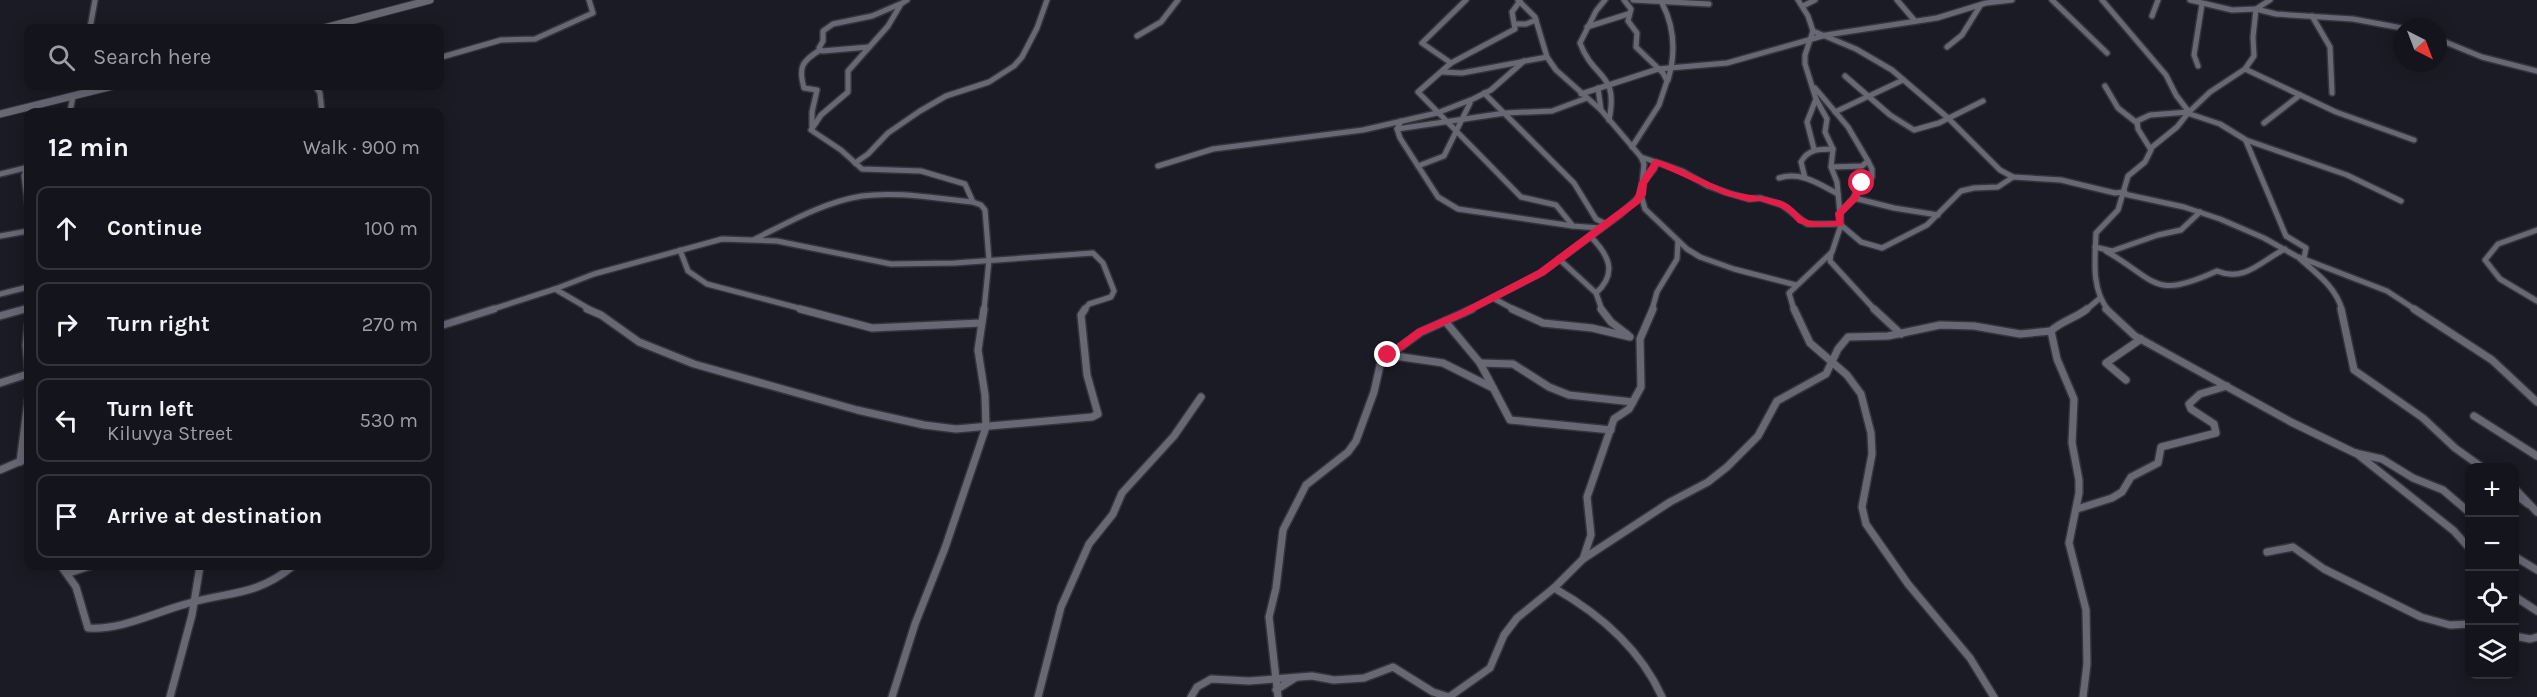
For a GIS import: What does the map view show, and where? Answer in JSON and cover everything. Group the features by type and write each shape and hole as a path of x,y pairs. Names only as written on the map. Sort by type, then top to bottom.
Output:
{"street":[{"path":"91,24 95,0"},
{"path":"339,24 430,0"},
{"path":"444,56 501,40 535,39 593,13 589,0"},
{"path":"820,50 823,32 828,26 853,18 869,17 907,0"},
{"path":"855,164 888,133 928,106 945,96 981,86 1014,66 1022,57 1037,28 1047,0"},
{"path":"1137,36 1159,24 1172,11 1178,0"},
{"path":"1451,63 1422,42 1466,0"},
{"path":"1529,0 1520,2 1512,12 1515,29 1451,63 1436,79 1418,91 1521,197 1556,205 1574,226"},
{"path":"1605,0 1581,37 1582,50 1611,83 1613,101 1609,120"},
{"path":"1624,0 1631,9 1628,21 1637,33 1636,47 1667,81"},
{"path":"1633,0 1709,4"},
{"path":"1815,0 1800,3 1813,31 1805,55 1805,64 1816,99 1827,119 1825,132 1833,148 1831,167 1838,194 1840,225 1830,261 1879,315 1901,334"},
{"path":"1897,0 1915,21"},
{"path":"1581,94 1658,69 1727,63 1812,38 1937,18 1981,5 2012,0"},
{"path":"2052,0 2107,53"},
{"path":"2102,0 2166,75 2188,113"},
{"path":"2152,15 2158,0"},
{"path":"2190,0 2232,10 2256,9 2276,14 2353,20 2393,27"},
{"path":"2256,9 2270,0"},
{"path":"1520,2 1533,13 1547,57 1556,70 1601,110 1641,157 1644,164 1641,195 1645,209 1692,253 1734,269 1796,285"},
{"path":"1632,147 1659,105 1673,67 1671,20 1662,3"},
{"path":"812,126 848,92 848,71 888,27 901,4"},
{"path":"2198,66 2194,55 2202,4"},
{"path":"1947,47 1962,35 1969,26 1975,11 1981,5"},
{"path":"2256,9 2253,37 2254,56 2245,69 2210,93 2188,113 2177,127 2151,147 2145,162 2128,176 2118,210 2096,233 2095,279 2099,299 2140,339 2292,422 2355,453 2454,531 2465,544"},
{"path":"1587,27 1628,14"},
{"path":"2312,16 2330,47 2332,93"},
{"path":"1515,24 1526,24 1536,20"},
{"path":"1813,31 1826,35 1876,60 1948,118 1995,168 2013,177 2061,180 2200,212 2245,229 2296,256 2318,275 2338,299 2350,351 2351,366 2354,370 2423,418 2455,448 2477,463"},
{"path":"2447,43 2482,57 2537,71"},
{"path":"869,47 820,50 807,58 800,73 804,88 817,90 813,133 841,150 855,164 866,170 921,171 959,181 966,186 973,202"},
{"path":"1442,72 1462,73 1547,57"},
{"path":"1158,166 1188,155 1214,149 1360,130 1438,113 1470,102 1507,78 1524,61"},
{"path":"2245,69 2337,112 2414,140"},
{"path":"1845,76 1908,129 1926,128 1983,101"},
{"path":"1835,112 1903,80"},
{"path":"1813,85 1854,137 1873,173 1869,180 1858,187 1854,198 1840,213"},
{"path":"2105,86 2113,105 2124,117 2137,123"},
{"path":"1598,88 1601,110"},
{"path":"24,108 96,90"},
{"path":"318,90 322,108"},
{"path":"1484,93 1574,183 1596,219 1603,226"},
{"path":"2264,123 2300,95"},
{"path":"71,108 73,96"},
{"path":"1397,129 1505,113 1552,111 1587,98"},
{"path":"1814,149 1807,122 1816,99"},
{"path":"1418,166 1443,158 1470,102"},
{"path":"0,114 24,108"},
{"path":"2151,147 2138,129 2139,119 2150,115 2188,113 2220,124 2246,140 2320,164 2401,201"},
{"path":"1397,129 1402,121"},
{"path":"1397,129 1409,153 1438,197 1458,209 1574,226 1603,226"},
{"path":"2246,140 2286,236 2306,248 2304,258"},
{"path":"1805,178 1801,162 1805,154 1814,149 1833,148"},
{"path":"1641,157 1682,171 1708,186 1728,193 1749,199 1760,198 1782,205 1807,224 1840,225 1861,242 1882,248 1917,230 1938,215 1953,196 1962,190 1970,188 1992,190 2005,185 2013,177"},
{"path":"1831,167 1862,166 1868,161"},
{"path":"1642,183 1654,169 1656,162"},
{"path":"0,174 24,167"},
{"path":"1779,178 1792,174 1838,194"},
{"path":"754,240 819,208 862,196 879,195 973,202 981,205 985,210 989,260 987,295 978,350 985,395 986,427 945,548 915,624 892,697"},
{"path":"1296,677 1277,693 1269,617 1276,588 1283,530 1306,485 1348,452 1356,441 1374,392 1381,361 1421,332 1541,273 1630,206 1641,195"},
{"path":"1854,198 1894,208 1938,215"},
{"path":"1630,206 1645,209"},
{"path":"2106,251 2181,230 2200,212"},
{"path":"2537,230 2499,244 2486,260 2491,270 2498,276 2537,301"},
{"path":"0,236 24,232"},
{"path":"1590,236 1603,249 1611,273 1606,286 1596,293"},
{"path":"444,325 594,274 722,239 777,241 879,263 951,263 1093,253 1103,263 1114,291 1111,297 1089,304 1082,315 1087,375 1098,414 1092,417 956,429 924,425 851,408 694,364 639,342 601,315 583,307 555,289"},
{"path":"1583,559 1591,535 1587,497 1596,477 1606,437 1616,416 1627,412 1641,387 1640,339 1656,301 1657,292 1677,259 1678,241"},
{"path":"2096,247 2126,262 2152,282 2167,287 2217,271 2226,276 2235,277 2264,264 2267,258 2284,249"},
{"path":"680,250 688,271 707,284 872,328 981,323"},
{"path":"1832,252 1789,293 1793,311 1810,343 1847,375 1862,394 1871,433 1870,474 1862,507 1866,524 1908,584 1970,658 1994,697"},
{"path":"2296,256 2368,283 2404,301 2492,360 2537,402"},
{"path":"1559,259 1596,293 1600,311 1630,337"},
{"path":"0,294 24,288"},
{"path":"1493,298 1543,323 1592,328 1640,339"},
{"path":"1191,697 1197,687 1211,679 1274,680 1312,676 1334,680 1364,678 1393,667 1433,692 1449,697 1490,668 1504,635 1516,618 1554,588 1583,559 1716,476 1758,436 1777,401 1820,379 1833,363 1838,349 1848,337 1878,338 1940,325 1974,326 2020,334 2051,331 2056,326 2078,317 2099,299"},
{"path":"0,316 24,309"},
{"path":"1445,321 1480,363 1510,420 1611,430"},
{"path":"2051,331 2057,359 2074,399 2072,443 2079,480 2077,509 2069,543 2086,610 2088,664 2083,697"},
{"path":"2126,380 2106,363 2140,339"},
{"path":"1388,355 1443,363 1493,388"},
{"path":"1480,363 1513,364 1549,387 1569,395 1633,402"},
{"path":"0,383 24,375"},
{"path":"2077,509 2103,502 2118,494 2131,477 2158,463 2161,458 2159,450 2163,446 2216,433 2214,424 2191,409 2189,402 2197,396 2227,386"},
{"path":"1038,697 1061,608 1089,543 1113,514 1122,493 1174,436 1201,397"},
{"path":"2474,416 2537,456"},
{"path":"20,462 24,432"},
{"path":"2355,453 2382,459 2418,480 2443,490 2465,509"},
{"path":"0,470 24,460"},
{"path":"2519,492 2537,513"},
{"path":"2519,497 2537,513"},
{"path":"2267,552 2293,547 2324,569 2421,617 2450,626 2465,624"},
{"path":"2519,559 2537,570"},
{"path":"66,570 85,605 88,628 95,629 111,627 194,601 249,592 265,585 287,570"},
{"path":"69,573 78,570"},
{"path":"170,697 181,662 199,570"},
{"path":"1554,588 1601,618 1625,643 1658,685 1662,697"},
{"path":"2519,599 2537,611"},
{"path":"2519,637 2530,639 2537,637"}],"route":[{"path":"1388,355 1421,332 1462,314 1541,273 1636,201 1641,195 1642,183 1654,169 1656,162 1682,171 1708,186 1728,193 1749,199 1760,198 1773,201 1794,212 1807,224 1814,225 1840,224 1840,213 1854,198 1862,183"}]}
